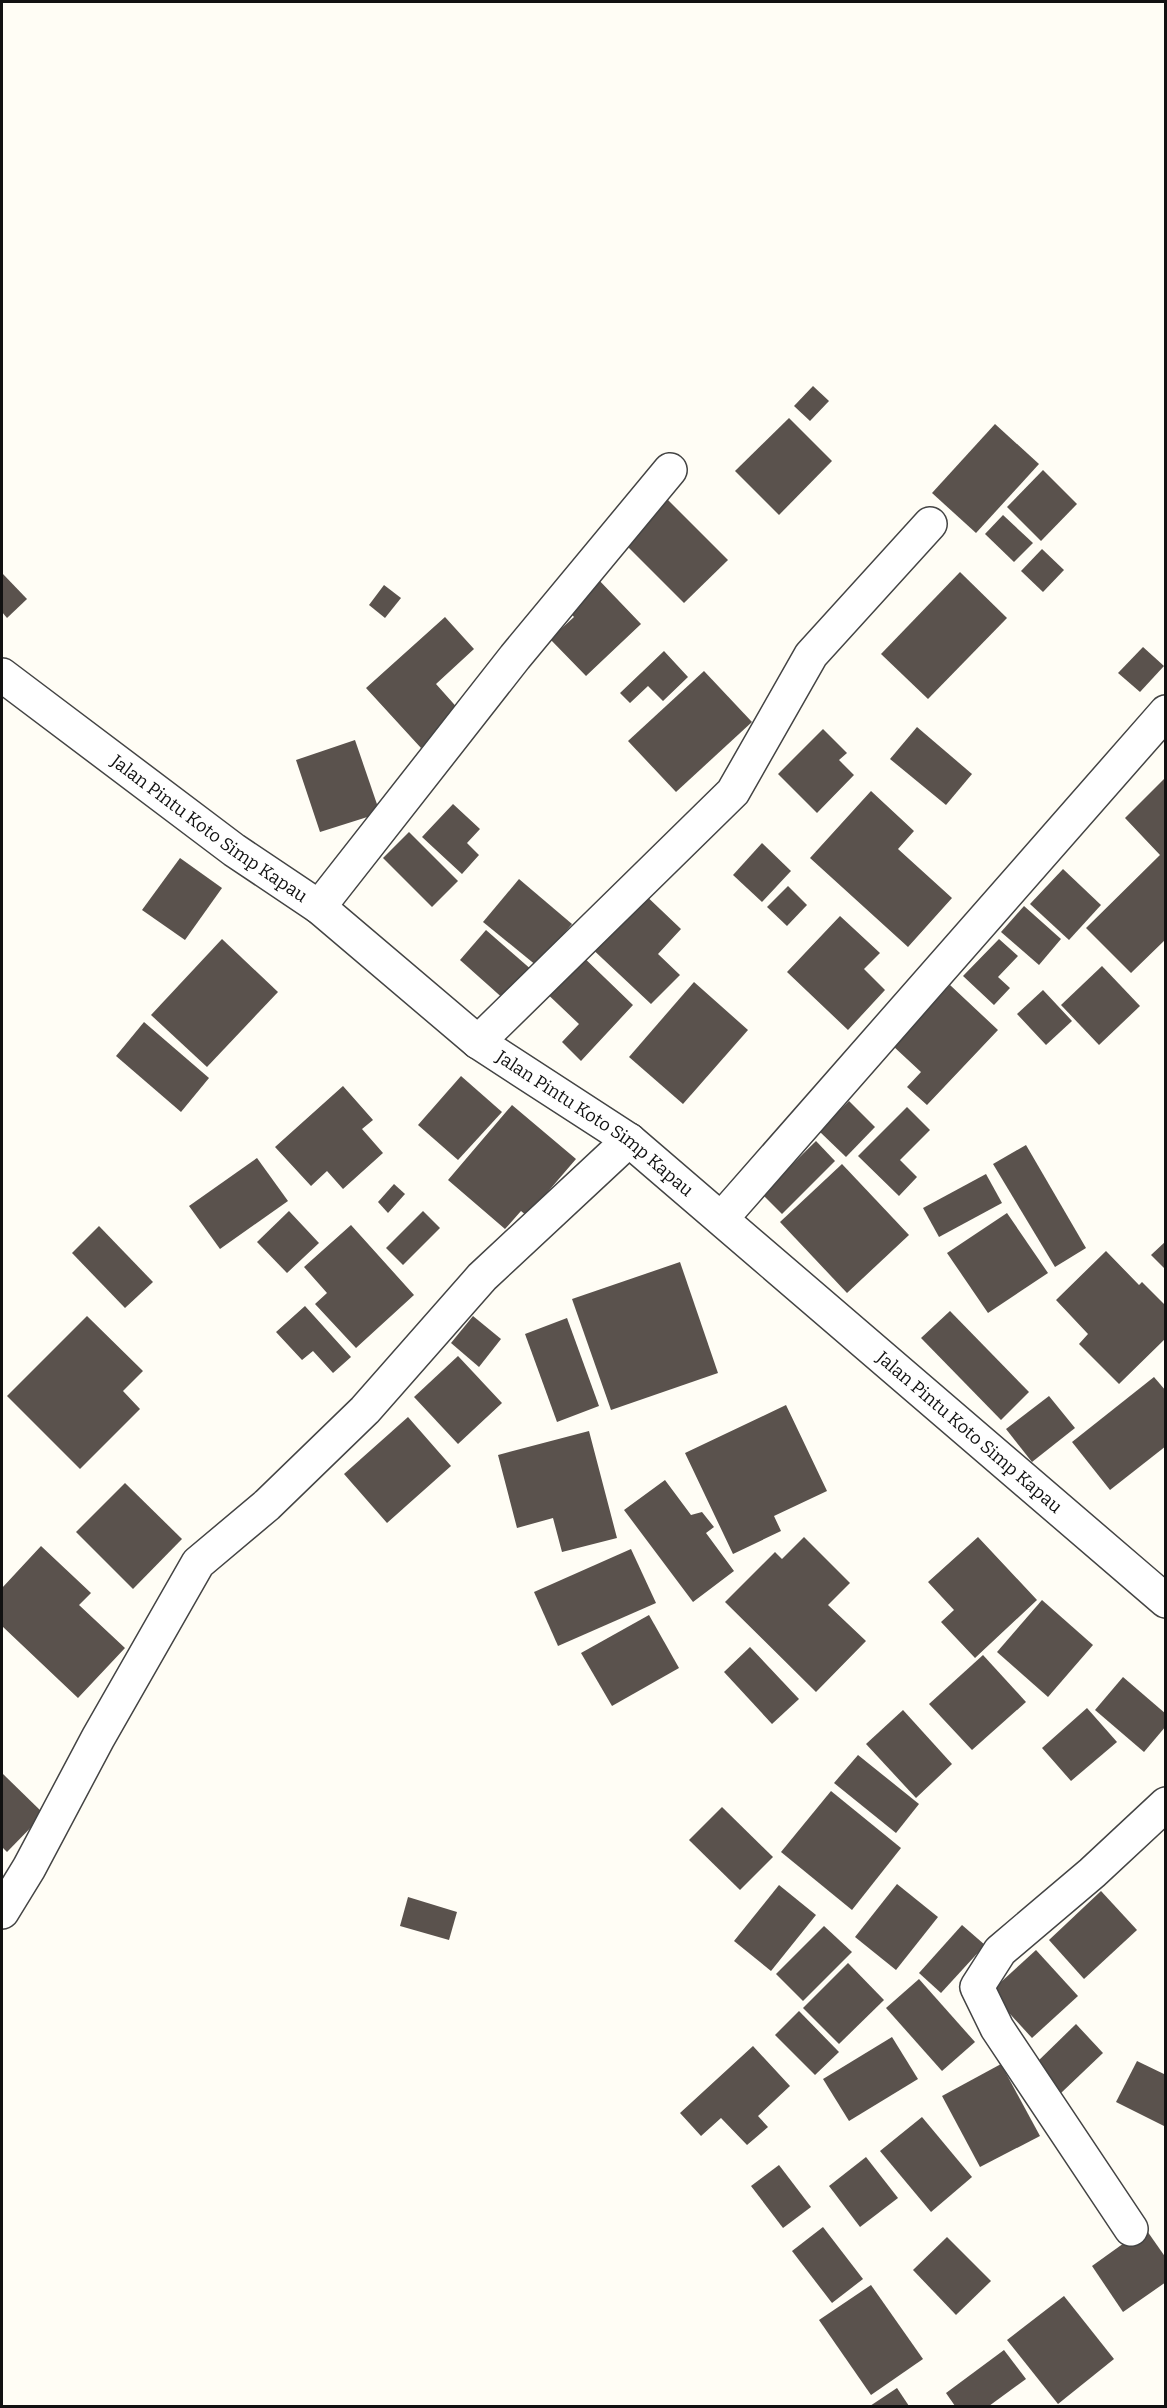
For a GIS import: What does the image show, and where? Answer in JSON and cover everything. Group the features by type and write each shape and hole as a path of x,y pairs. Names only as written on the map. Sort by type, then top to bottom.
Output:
{"street":[{"path":"319,907 515,657 670,470"},
{"path":"478,1042 733,792 811,655 930,524"},
{"name":"Jalan Pintu Koto Simp Kapau","path":"2,675 234,850 319,907 478,1042 629,1140 1166,1601"},
{"path":"722,1218 1166,712"},
{"path":"2,1912 29,1868 98,1738 198,1563 267,1505 348,1426 482,1277 629,1140"},
{"path":"1131,2229 997,2028 976,1987 1000,1951 1092,1873 1166,1804"}],"building":[{"path":"813,386 829,401 810,421 794,406"},
{"path":"789,418 832,461 779,515 735,471"},
{"path":"995,424 1039,464 976,533 932,493"},
{"path":"1043,470 1077,504 1041,541 1007,507"},
{"path":"664,496 728,560 684,603 621,540"},
{"path":"1003,515 1033,543 1014,562 985,534"},
{"path":"1042,549 1064,570 1043,592 1021,571"},
{"path":"960,572 1007,618 928,699 881,654"},
{"path":"2,573 27,599 7,618 2,612"},
{"path":"596,577 641,624 586,676 550,639 574,617 565,607"},
{"path":"384,585 401,598 385,618 369,605"},
{"path":"445,617 474,649 436,684 461,712 421,748 366,688"},
{"path":"1143,647 1164,666 1140,692 1118,673"},
{"path":"664,651 688,677 663,701 648,686 630,703 620,693"},
{"path":"704,671 752,722 676,792 628,741"},
{"path":"917,727 972,774 946,805 890,759"},
{"path":"823,729 847,753 839,760 854,775 817,813 778,774"},
{"path":"355,740 380,813 320,832 296,760"},
{"path":"1166,777 1166,939 1131,973 1086,928 1160,855 1125,818"},
{"path":"871,791 914,831 898,849 952,898 908,947 810,858"},
{"path":"453,804 480,829 467,843 479,855 462,874 422,837"},
{"path":"409,832 458,881 432,907 383,858"},
{"path":"762,843 791,871 762,902 733,875"},
{"path":"180,858 222,888 185,940 142,910"},
{"path":"1063,869 1101,905 1069,940 1030,904"},
{"path":"519,879 572,924 537,966 483,922"},
{"path":"788,886 807,905 787,926 767,907"},
{"path":"639,889 681,929 658,954 680,975 651,1004 587,944"},
{"path":"1024,906 1061,939 1039,965 1001,932"},
{"path":"840,916 880,953 864,969 885,990 848,1030 787,972"},
{"path":"486,930 533,971 506,1001 460,960"},
{"path":"222,939 278,992 207,1067 151,1015"},
{"path":"999,939 1018,956 998,977 1010,988 994,1005 963,976"},
{"path":"576,950 633,1005 581,1061 562,1042 579,1024 540,987"},
{"path":"1102,966 1140,1006 1099,1045 1061,1005"},
{"path":"694,982 748,1030 683,1104 629,1057"},
{"path":"950,985 998,1030 927,1105 907,1087 921,1072 893,1046"},
{"path":"1043,990 1072,1021 1046,1045 1017,1014"},
{"path":"144,1022 209,1078 181,1112 116,1056"},
{"path":"461,1076 502,1112 458,1160 418,1125"},
{"path":"343,1086 373,1120 362,1129 383,1153 343,1189 327,1171 311,1186 275,1147"},
{"path":"849,1101 875,1127 846,1157 819,1131"},
{"path":"512,1105 576,1159 527,1216 521,1211 505,1229 448,1180"},
{"path":"907,1107 930,1130 900,1160 917,1177 899,1196 858,1156"},
{"path":"816,1141 835,1161 782,1214 762,1194"},
{"path":"1026,1145 1086,1248 1055,1267 993,1164"},
{"path":"257,1158 288,1201 220,1249 189,1206"},
{"path":"842,1164 909,1235 847,1293 780,1222"},
{"path":"986,1174 1002,1203 939,1237 923,1208"},
{"path":"394,1184 405,1194 388,1213 378,1202"},
{"path":"289,1211 319,1243 287,1273 257,1242"},
{"path":"423,1211 440,1228 403,1265 386,1248"},
{"path":"1007,1213 1048,1273 988,1313 947,1253"},
{"path":"351,1225 414,1295 356,1348 315,1304 327,1293 304,1267"},
{"path":"99,1226 153,1282 125,1308 72,1253"},
{"path":"1166,1241 1166,1270 1151,1255"},
{"path":"1106,1251 1139,1285 1142,1282 1166,1306 1166,1338 1119,1384 1079,1344 1088,1334 1056,1300"},
{"path":"680,1262 718,1373 611,1410 572,1299"},
{"path":"305,1306 351,1357 333,1373 313,1351 302,1360 276,1332"},
{"path":"950,1311 1029,1392 1001,1420 921,1338"},
{"path":"87,1316 143,1371 123,1391 140,1409 80,1469 7,1396"},
{"path":"473,1316 501,1339 479,1367 451,1343"},
{"path":"567,1318 599,1406 557,1422 525,1334"},
{"path":"458,1356 502,1403 458,1444 414,1397"},
{"path":"1154,1377 1166,1391 1166,1446 1110,1490 1072,1442"},
{"path":"1049,1396 1075,1428 1032,1462 1006,1429"},
{"path":"786,1405 827,1491 774,1516 781,1531 733,1554 685,1453"},
{"path":"408,1417 451,1466 387,1523 344,1474"},
{"path":"589,1431 617,1538 562,1552 553,1518 517,1528 498,1455"},
{"path":"665,1480 691,1515 702,1512 714,1527 706,1533 734,1571 693,1602 624,1510"},
{"path":"125,1483 182,1539 133,1589 76,1532"},
{"path":"804,1537 850,1583 828,1605 866,1641 816,1692 725,1602 775,1552 782,1559"},
{"path":"978,1537 1037,1600 975,1658 941,1622 954,1610 928,1582"},
{"path":"41,1546 91,1593 79,1605 125,1648 78,1698 2,1626 2,1588"},
{"path":"631,1549 656,1603 558,1646 534,1592"},
{"path":"1042,1600 1093,1645 1048,1697 997,1652"},
{"path":"649,1615 679,1668 612,1706 581,1653"},
{"path":"750,1647 799,1699 772,1724 724,1672"},
{"path":"983,1655 1026,1702 972,1750 929,1704"},
{"path":"1123,1677 1166,1714 1166,1726 1144,1752 1095,1710"},
{"path":"1087,1708 1117,1742 1071,1781 1042,1748"},
{"path":"903,1710 952,1764 916,1798 866,1744"},
{"path":"858,1755 919,1804 896,1833 834,1783"},
{"path":"2,1773 44,1814 7,1852 2,1847"},
{"path":"831,1791 901,1848 852,1910 781,1852"},
{"path":"722,1807 773,1857 740,1890 689,1840"},
{"path":"897,1884 938,1917 896,1970 855,1937"},
{"path":"779,1885 816,1915 771,1971 734,1941"},
{"path":"1101,1891 1137,1930 1084,1979 1049,1940"},
{"path":"408,1897 457,1912 449,1940 400,1926"},
{"path":"962,1925 985,1945 941,1993 919,1973"},
{"path":"824,1926 852,1952 803,2001 776,1974"},
{"path":"1036,1950 1078,1996 1032,2038 990,1992"},
{"path":"848,1963 884,2000 839,2044 803,2008"},
{"path":"919,1979 975,2042 942,2071 886,2008"},
{"path":"799,2011 839,2052 815,2075 775,2035"},
{"path":"1076,2024 1103,2053 1061,2093 1034,2065"},
{"path":"892,2037 918,2079 849,2121 823,2079"},
{"path":"753,2046 790,2086 758,2116 768,2127 747,2145 721,2118 701,2136 680,2113"},
{"path":"1137,2061 1166,2075 1166,2127 1116,2102"},
{"path":"1001,2064 1040,2136 980,2167 942,2096"},
{"path":"922,2117 972,2177 931,2212 880,2151"},
{"path":"866,2157 898,2198 860,2227 829,2186"},
{"path":"779,2165 811,2207 783,2228 751,2186"},
{"path":"823,2227 863,2279 832,2303 792,2251"},
{"path":"1145,2228 1166,2258 1166,2282 1123,2312 1092,2266"},
{"path":"947,2237 991,2281 956,2315 913,2270"},
{"path":"871,2285 923,2359 871,2395 819,2320"},
{"path":"1064,2296 1114,2359 1058,2404 1007,2340"},
{"path":"1004,2350 1026,2379 989,2406 955,2406 946,2393"},
{"path":"897,2388 909,2406 870,2406"}]}
